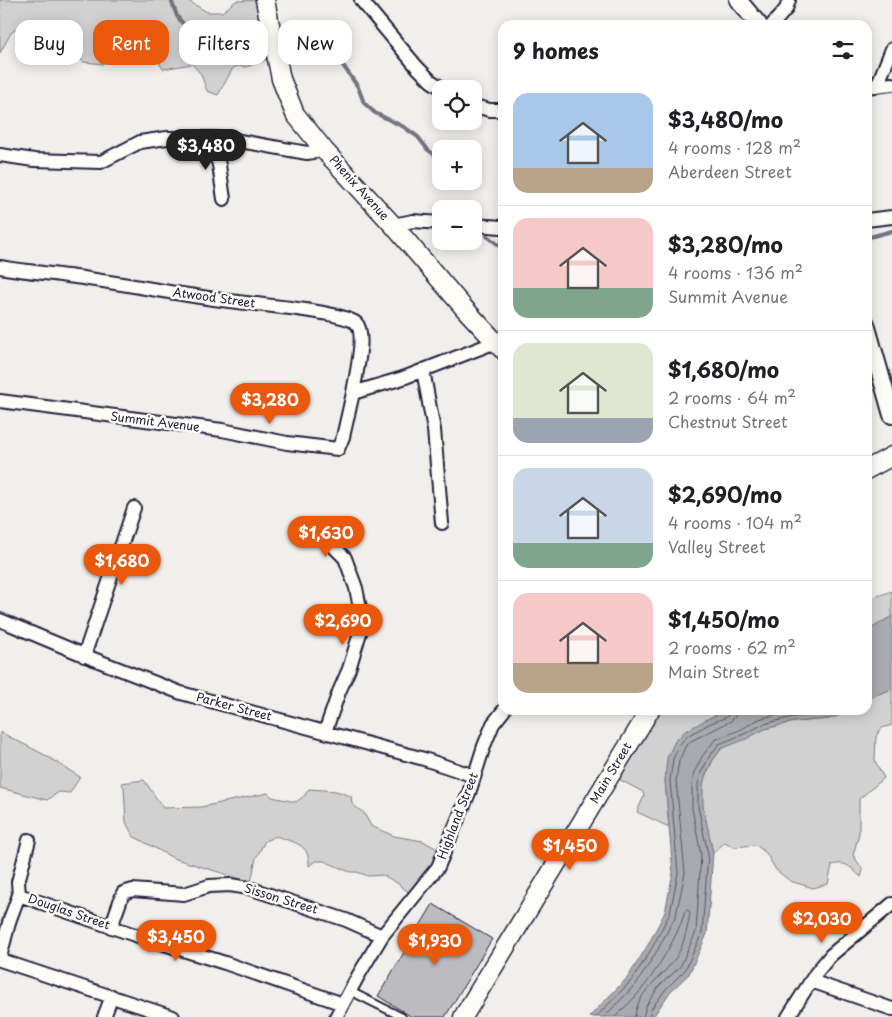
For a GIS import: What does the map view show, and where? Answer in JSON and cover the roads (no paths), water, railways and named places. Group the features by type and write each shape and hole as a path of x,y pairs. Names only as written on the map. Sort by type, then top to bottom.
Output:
{"main road":[{"name":"Phenix Avenue","path":"265,0 281,78 295,114 324,150 393,225 498,345"},
{"path":"872,467 892,456"},
{"name":"Main Street","path":"464,1017 647,715"}],"street":[{"path":"361,0 432,82"},
{"path":"738,0 755,20"},
{"path":"776,20 786,9 789,0"},
{"path":"872,85 892,49"},
{"path":"872,87 892,84"},
{"path":"482,108 498,110"},
{"path":"0,155 34,160 101,162 140,142 167,138 211,138 272,146 307,153 324,150"},
{"path":"211,138 219,165 224,199"},
{"path":"872,220 892,218"},
{"path":"393,225 412,221 432,222"},
{"path":"482,226 498,227"},
{"name":"Atwood Street","path":"0,267 228,301 332,314 348,319 355,322 360,328 361,342 353,393"},
{"path":"872,345 892,415"},
{"path":"353,393 498,346"},
{"path":"422,370 434,430 442,523"},
{"name":"Summit Avenue","path":"0,402 222,430 287,443 338,449 343,437 353,393"},
{"path":"84,656 134,508"},
{"path":"325,732 349,669 363,623 356,588 345,558 328,540"},
{"name":"Parker Street","path":"0,620 84,656 181,693 424,759 474,776"},
{"name":"Highland Street","path":"336,1017 382,936 438,867 452,836 493,724 500,715"},
{"name":"Douglas Street","path":"29,840 18,882 19,895 343,1004"},
{"name":"Sisson Street","path":"111,927 122,893 133,890 184,894 208,886 230,885 250,888 295,902 346,920 382,936"},
{"path":"19,895 10,919 0,958 32,972 173,1017"},
{"path":"788,1017 811,981 831,955 892,904"},
{"path":"811,981 892,1008"},
{"path":"104,1017 112,996"}],"lane":[{"path":"350,991 401,1017"}],"water":[{"path":"892,616 892,689 872,697 872,628"},
{"path":"717,715 840,715 829,719 794,722 765,729 721,749 713,760 703,785 703,806 713,853 707,934 689,974 670,992 653,1017 589,1017 628,977 648,945 665,912 673,873 665,780 667,758 675,741 684,732"}],"waterway":[{"path":"171,0 180,20"},
{"path":"343,65 358,87 364,103 375,113 404,127 418,137 432,153"},
{"path":"872,236 892,231"},
{"path":"487,236 498,244"}]}
